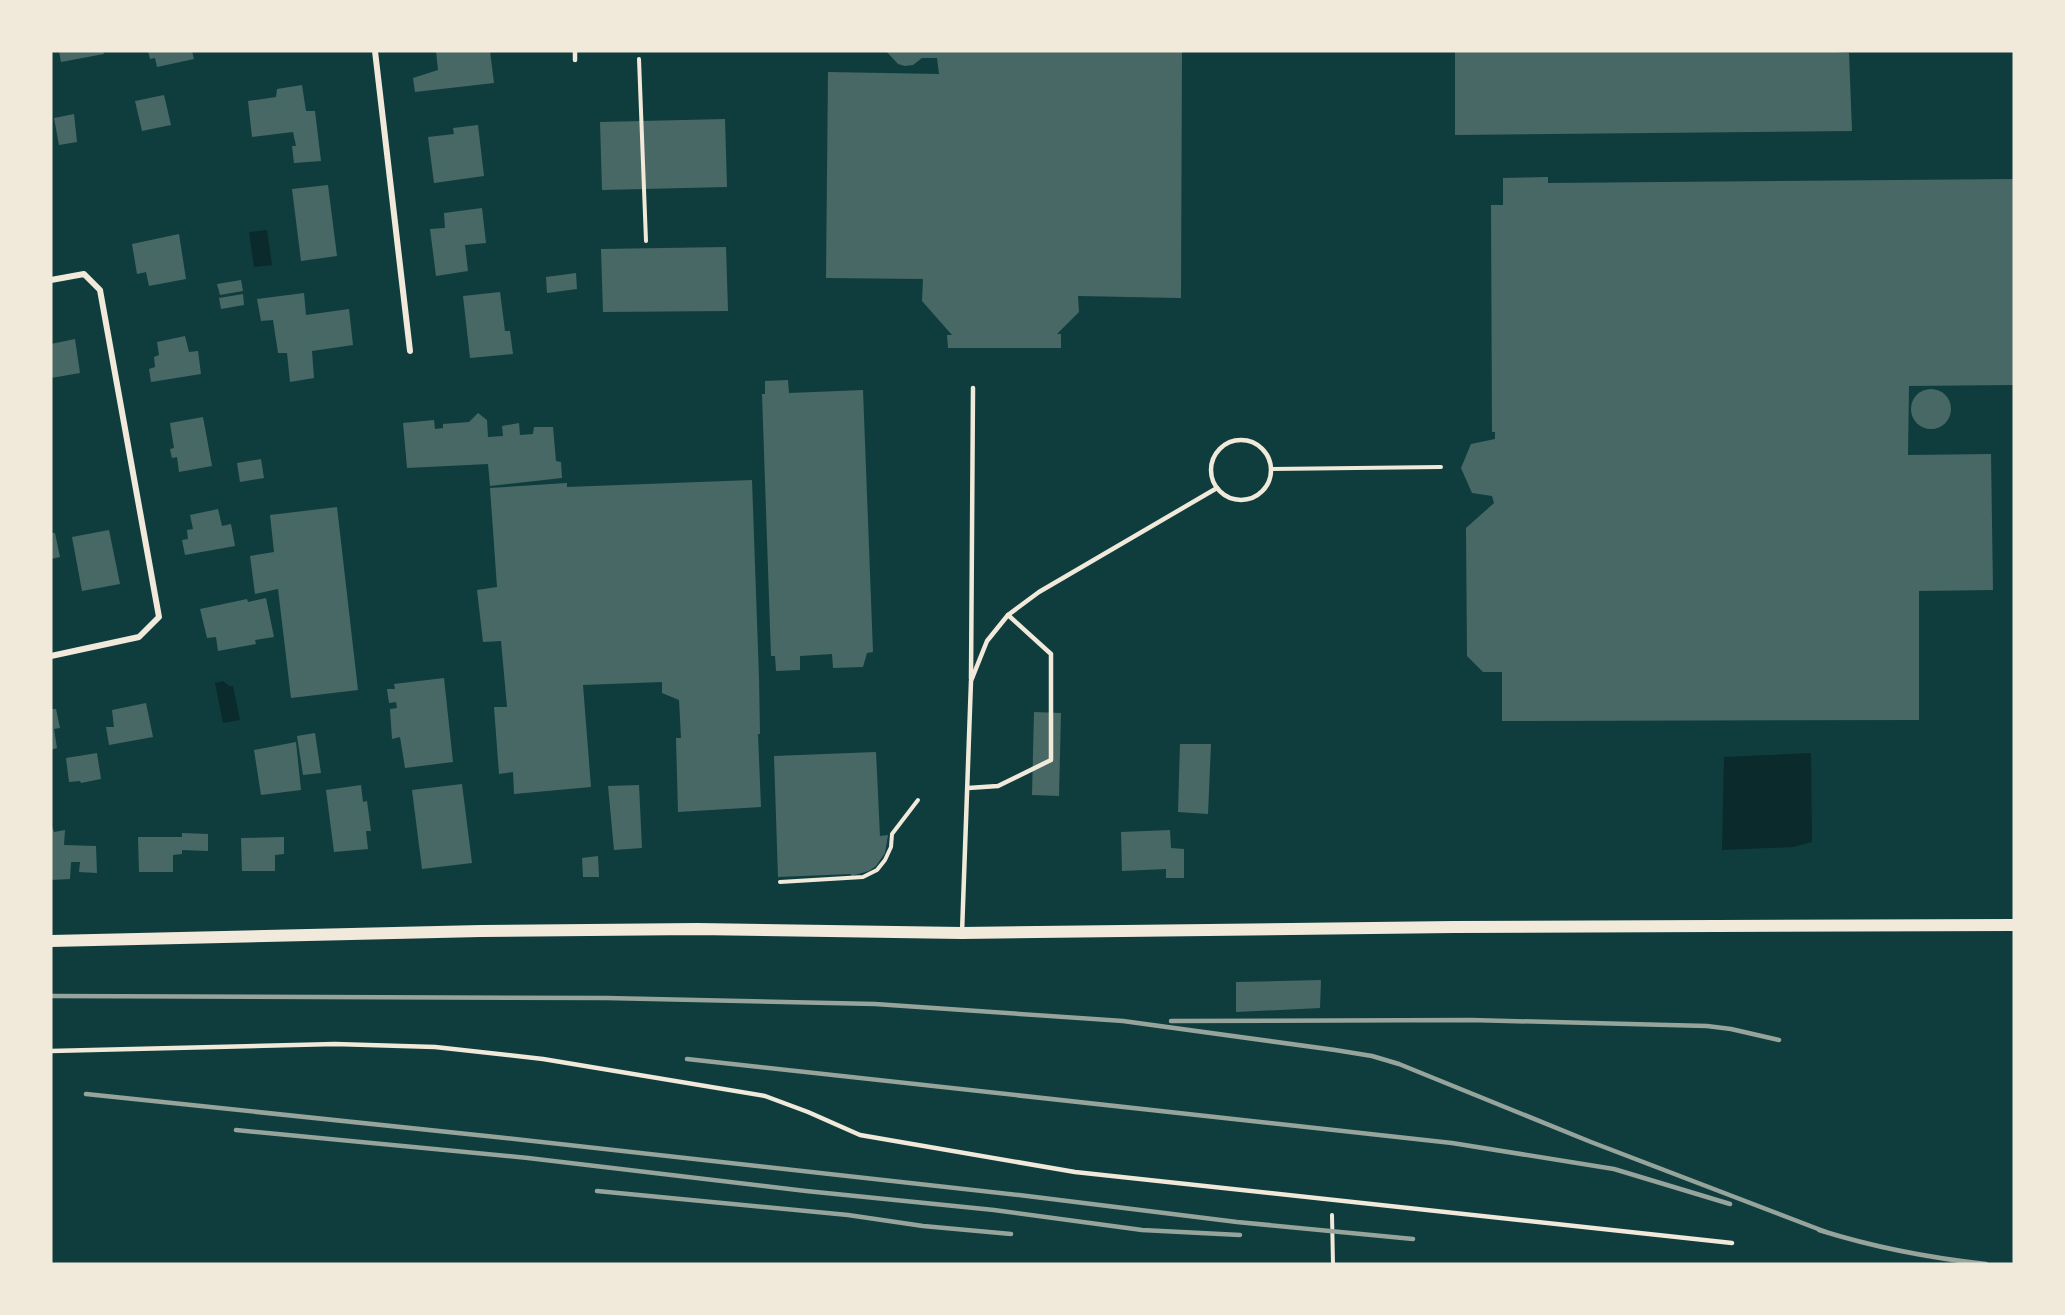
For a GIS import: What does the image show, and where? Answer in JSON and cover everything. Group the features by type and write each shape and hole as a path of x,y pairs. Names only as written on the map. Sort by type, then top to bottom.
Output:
{"main road":[{"path":"51,941 618,929 962,933 1454,927 2014,925"}],"street":[{"path":"375,51 410,351"},
{"path":"51,280 84,274 100,290 159,617 139,637 51,656"}],"lane":[{"path":"575,51 575,60"},
{"path":"962,933 971,681 974,388"},
{"path":"1232,442 1250,442 1258,446 1269,460 1271,469 1266,487 1259,494 1241,500 1232,499 1217,488 1211,471 1213,461 1224,446 1232,442"},
{"path":"971,681 987,641 1008,615 1039,592 1217,488"},
{"path":"968,789 998,786 1051,760 1051,654 1008,615"},
{"path":"51,1051 335,1044 435,1047 543,1059 765,1096 860,1135 1075,1172 1732,1243"}],"path":[{"path":"639,59 646,242"},
{"path":"1271,469 1441,467"},
{"path":"780,882 863,878 877,870 891,847 892,834 918,801"},
{"path":"1332,1199 1333,1264"}],"water":[{"path":"267,230 272,265 254,267 249,232"},
{"path":"223,681 233,686 240,720 223,723 215,683"},
{"path":"1811,753 1812,842 1793,847 1722,850 1724,757"}],"building":[{"path":"59,51 103,51 104,54 61,62"},
{"path":"148,51 192,51 194,59 157,67 155,58 150,59"},
{"path":"436,51 490,51 494,83 415,92 413,78 438,70"},
{"path":"886,51 1182,51 1181,298 1078,296 1079,312 1057,334 1061,334 1061,348 948,348 947,335 952,335 922,301 923,279 826,278 828,72 939,74 937,58 922,58 913,65 905,66 898,64"},
{"path":"1455,51 1820,51 1849,53 1852,131 1455,135"},
{"path":"302,85 306,111 315,111 321,161 294,163 292,146 296,146 293,132 252,137 248,101 276,97 277,89"},
{"path":"164,95 171,125 142,131 135,101"},
{"path":"74,114 77,142 59,145 54,118"},
{"path":"725,119 727,187 602,190 600,122"},
{"path":"478,125 484,176 434,183 428,137 454,134 453,128"},
{"path":"1548,177 1548,183 2014,179 2014,385 1909,386 1908,455 1991,454 1993,590 1919,591 1919,720 1502,721 1502,672 1483,672 1467,656 1466,528 1494,503 1492,496 1472,493 1461,468 1471,444 1495,439 1495,432 1492,432 1491,205 1503,205 1503,178"},
{"path":"328,185 337,256 301,261 292,189"},
{"path":"482,208 486,243 465,245 468,271 436,276 430,229 445,228 444,213"},
{"path":"179,234 186,279 149,286 146,272 137,274 132,244"},
{"path":"726,247 728,311 603,312 601,249"},
{"path":"576,273 577,289 547,293 546,277"},
{"path":"241,280 243,291 220,295 217,284"},
{"path":"500,292 505,331 510,331 513,354 470,358 463,296"},
{"path":"304,293 306,315 349,309 353,345 312,351 314,378 290,382 287,353 278,353 273,320 261,321 257,299"},
{"path":"243,294 244,305 221,309 219,298"},
{"path":"185,336 189,352 198,351 201,374 151,382 149,369 155,367 154,357 159,355 157,342"},
{"path":"75,339 80,373 51,378 51,344"},
{"path":"788,380 789,393 863,390 873,652 867,653 863,667 833,668 832,654 800,656 800,670 776,671 775,656 771,656 762,394 765,394 765,381"},
{"path":"1931,389 1939,390 1945,395 1950,401 1950,417 1945,423 1939,428 1931,429 1923,428 1917,423 1912,417 1911,409 1912,401 1917,395 1923,390"},
{"path":"478,413 487,420 488,437 503,436 502,426 519,423 520,435 533,434 534,427 553,427 556,461 561,462 562,478 490,486 488,464 407,468 403,423 434,420 435,429 443,428 443,424 469,422"},
{"path":"203,417 212,466 179,472 177,457 172,458 170,449 174,448 170,423"},
{"path":"261,459 264,478 240,482 237,463"},
{"path":"752,480 761,807 678,812 676,738 681,738 679,700 662,693 662,682 583,685 591,787 514,794 513,772 499,774 494,707 507,707 501,641 483,642 477,590 497,587 490,488 567,483 567,487"},
{"path":"337,507 358,690 291,698 278,589 255,594 250,556 274,552 270,515"},
{"path":"218,509 222,526 231,524 235,546 185,555 182,540 188,539 187,530 193,529 190,515"},
{"path":"109,530 120,584 82,591 72,537"},
{"path":"51,533 55,533 60,557 51,559"},
{"path":"266,598 274,637 255,640 256,644 218,651 216,637 207,638 200,609 247,599 248,602"},
{"path":"444,678 453,762 405,768 400,737 392,739 390,709 397,708 396,702 389,703 387,689 395,689 394,684"},
{"path":"146,703 153,737 109,745 106,727 114,727 112,710"},
{"path":"51,709 56,709 60,728 54,729 57,748 51,750"},
{"path":"1034,712 1061,713 1059,796 1032,795"},
{"path":"315,733 321,773 303,775 297,736"},
{"path":"296,742 301,790 261,795 254,750"},
{"path":"1180,744 1211,744 1208,814 1178,812"},
{"path":"876,752 880,836 888,835 885,853 876,866 869,871 851,876 851,874 778,877 774,756"},
{"path":"97,753 101,779 81,783 80,781 69,782 66,758"},
{"path":"462,784 472,863 422,869 412,790"},
{"path":"361,785 363,802 367,801 371,831 366,831 368,849 334,852 326,790"},
{"path":"639,785 642,848 614,850 608,786"},
{"path":"51,823 54,832 65,830 64,845 96,846 97,873 79,872 80,862 71,862 70,879 51,880"},
{"path":"1170,830 1171,848 1184,849 1184,878 1166,878 1166,869 1122,871 1121,832"},
{"path":"182,833 208,834 208,851 182,850 182,854 173,855 173,872 139,872 138,837 182,837"},
{"path":"284,837 284,854 275,855 275,871 242,871 241,838"},
{"path":"598,856 599,877 583,877 582,858"},
{"path":"1321,980 1320,1008 1236,1012 1236,982"}],"railway":[{"path":"51,996 606,998 875,1004 1123,1021 1335,1050 1372,1056 1399,1064 1591,1142 1826,1232"},
{"path":"1171,1021 1471,1020 1707,1026 1779,1040"},
{"path":"687,1059 1452,1143 1614,1169 1730,1204"},
{"path":"86,1094 1019,1195 1237,1222 1413,1239"},
{"path":"236,1130 528,1158 806,1191 994,1210 1142,1230 1240,1235"},
{"path":"597,1191 848,1215 923,1226 1011,1234"},
{"path":"1819,1230 1902,1251 1986,1264"}]}
